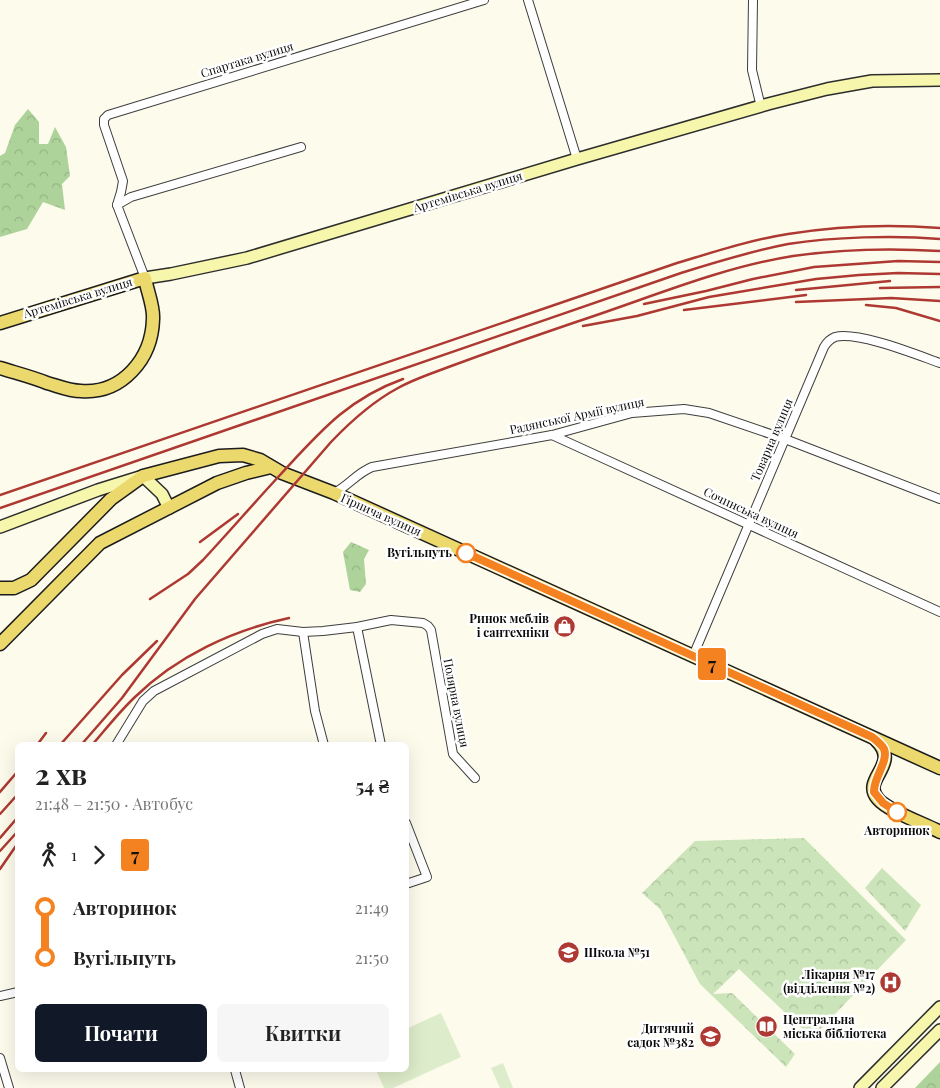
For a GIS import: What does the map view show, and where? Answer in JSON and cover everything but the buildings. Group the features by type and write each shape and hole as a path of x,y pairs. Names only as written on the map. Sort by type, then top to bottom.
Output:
{"main road":[{"name":"Артемівська вулиця","path":"0,323 145,278 247,258 577,159 828,89 872,81 940,80"},
{"path":"0,368 67,390 82,392 117,384 129,376 139,364 151,336 153,317 145,278"},
{"name":"Гірнича вулиця","path":"0,527 98,490 143,476 219,456 243,455 260,460 271,467 334,493 940,768"},
{"path":"0,644 100,543 217,483 271,467"},
{"path":"0,588 14,588 32,580 111,500 143,476 162,494 169,508"},
{"path":"872,737 884,749 885,755 884,763 874,783 874,792 878,799 897,812 940,832"},
{"path":"884,763 896,754 909,754"},
{"path":"860,1088 940,1007"},
{"path":"882,1088 940,1030"}],"street":[{"name":"Спартака вулиця","path":"117,205 122,192 123,181 104,125 104,119 108,115 484,0"},
{"path":"528,0 577,159"},
{"path":"753,0 752,70 760,107"},
{"path":"145,278 117,205 131,197 301,147"},
{"name":"Товарна вулиця","path":"693,656 824,347 830,340 842,336 858,337 940,364"},
{"name":"Радянської Армії вулиця","path":"334,493 372,467 552,434 632,413 684,409 709,413 785,439 940,499"},
{"name":"Сочинська вулиця","path":"552,434 940,612"},
{"name":"Полярна вулиця","path":"357,627 392,620 424,623 428,626 431,630 453,754 475,778"},
{"path":"118,742 144,701 154,691 168,682 270,631 285,629 303,632 357,627 380,742"},
{"path":"303,632 315,711 323,742"},
{"path":"409,831 427,877 409,883"},
{"path":"0,996 15,993"},
{"path":"0,1058 9,1088"},
{"path":"236,1072 240,1088"}],"green space":[{"path":"28,109 39,122 39,144 48,144 55,127 66,147 70,176 62,184 65,210 43,202 27,229 0,237 0,156 5,153 15,125"},
{"path":"351,542 369,550 364,559 366,584 360,592 350,590 343,552"},
{"path":"804,838 906,940 812,1038 739,969 713,994 732,993 795,1054 786,1067 700,984 660,909 642,893 695,841"},
{"path":"882,868 921,905 905,931 865,888"},
{"path":"441,1013 461,1057 393,1088 384,1088 377,1072 409,1072 409,1028"},
{"path":"940,1062 940,1088 915,1088"},
{"path":"503,1063 513,1088 500,1088 491,1068"}],"railway":[{"path":"0,495 677,263 732,247 774,237 825,229 883,226 940,228"},
{"path":"0,508 681,273 734,257 788,244 844,238 940,239"},
{"path":"84,742 122,698 195,599 331,442 363,412 389,393 419,378 484,354 737,268 793,256 830,252 885,249 940,251"},
{"path":"644,304 814,267 898,261 940,262"},
{"path":"583,326 637,316 709,297 816,279 898,273 940,274"},
{"path":"796,290 890,281"},
{"path":"880,288 940,287"},
{"path":"684,310 806,295"},
{"path":"796,302 891,298 940,301"},
{"path":"866,305 896,308 940,321"},
{"path":"150,599 188,574 203,560 321,431 350,407 383,387 403,379"},
{"path":"200,542 238,514"},
{"path":"95,742 129,703 151,682 187,657 227,637 289,618"},
{"path":"63,742 122,675 157,641"},
{"path":"39,742 46,733"},
{"path":"0,792 15,774"},
{"path":"0,814 15,797"},
{"path":"0,838 15,820"},
{"path":"0,851 15,834"},
{"path":"0,869 15,847"}],"bus line":[{"name":"7","path":"466,553 872,737 884,749 885,755 884,763 874,783 874,792 878,799 897,812"}],"place":[{"name":"Вугільпуть","path":"466,553"},
{"name":"Ринок меблів і сантехніки","path":"565,626"},
{"name":"Авторинок","path":"897,812"},
{"name":"Школа №51","path":"568,953"},
{"name":"Лікарня №17 (відділення №2)","path":"891,982"},
{"name":"Центральна міська бібліотека","path":"767,1027"},
{"name":"Дитячий садок №382","path":"710,1036"}]}
